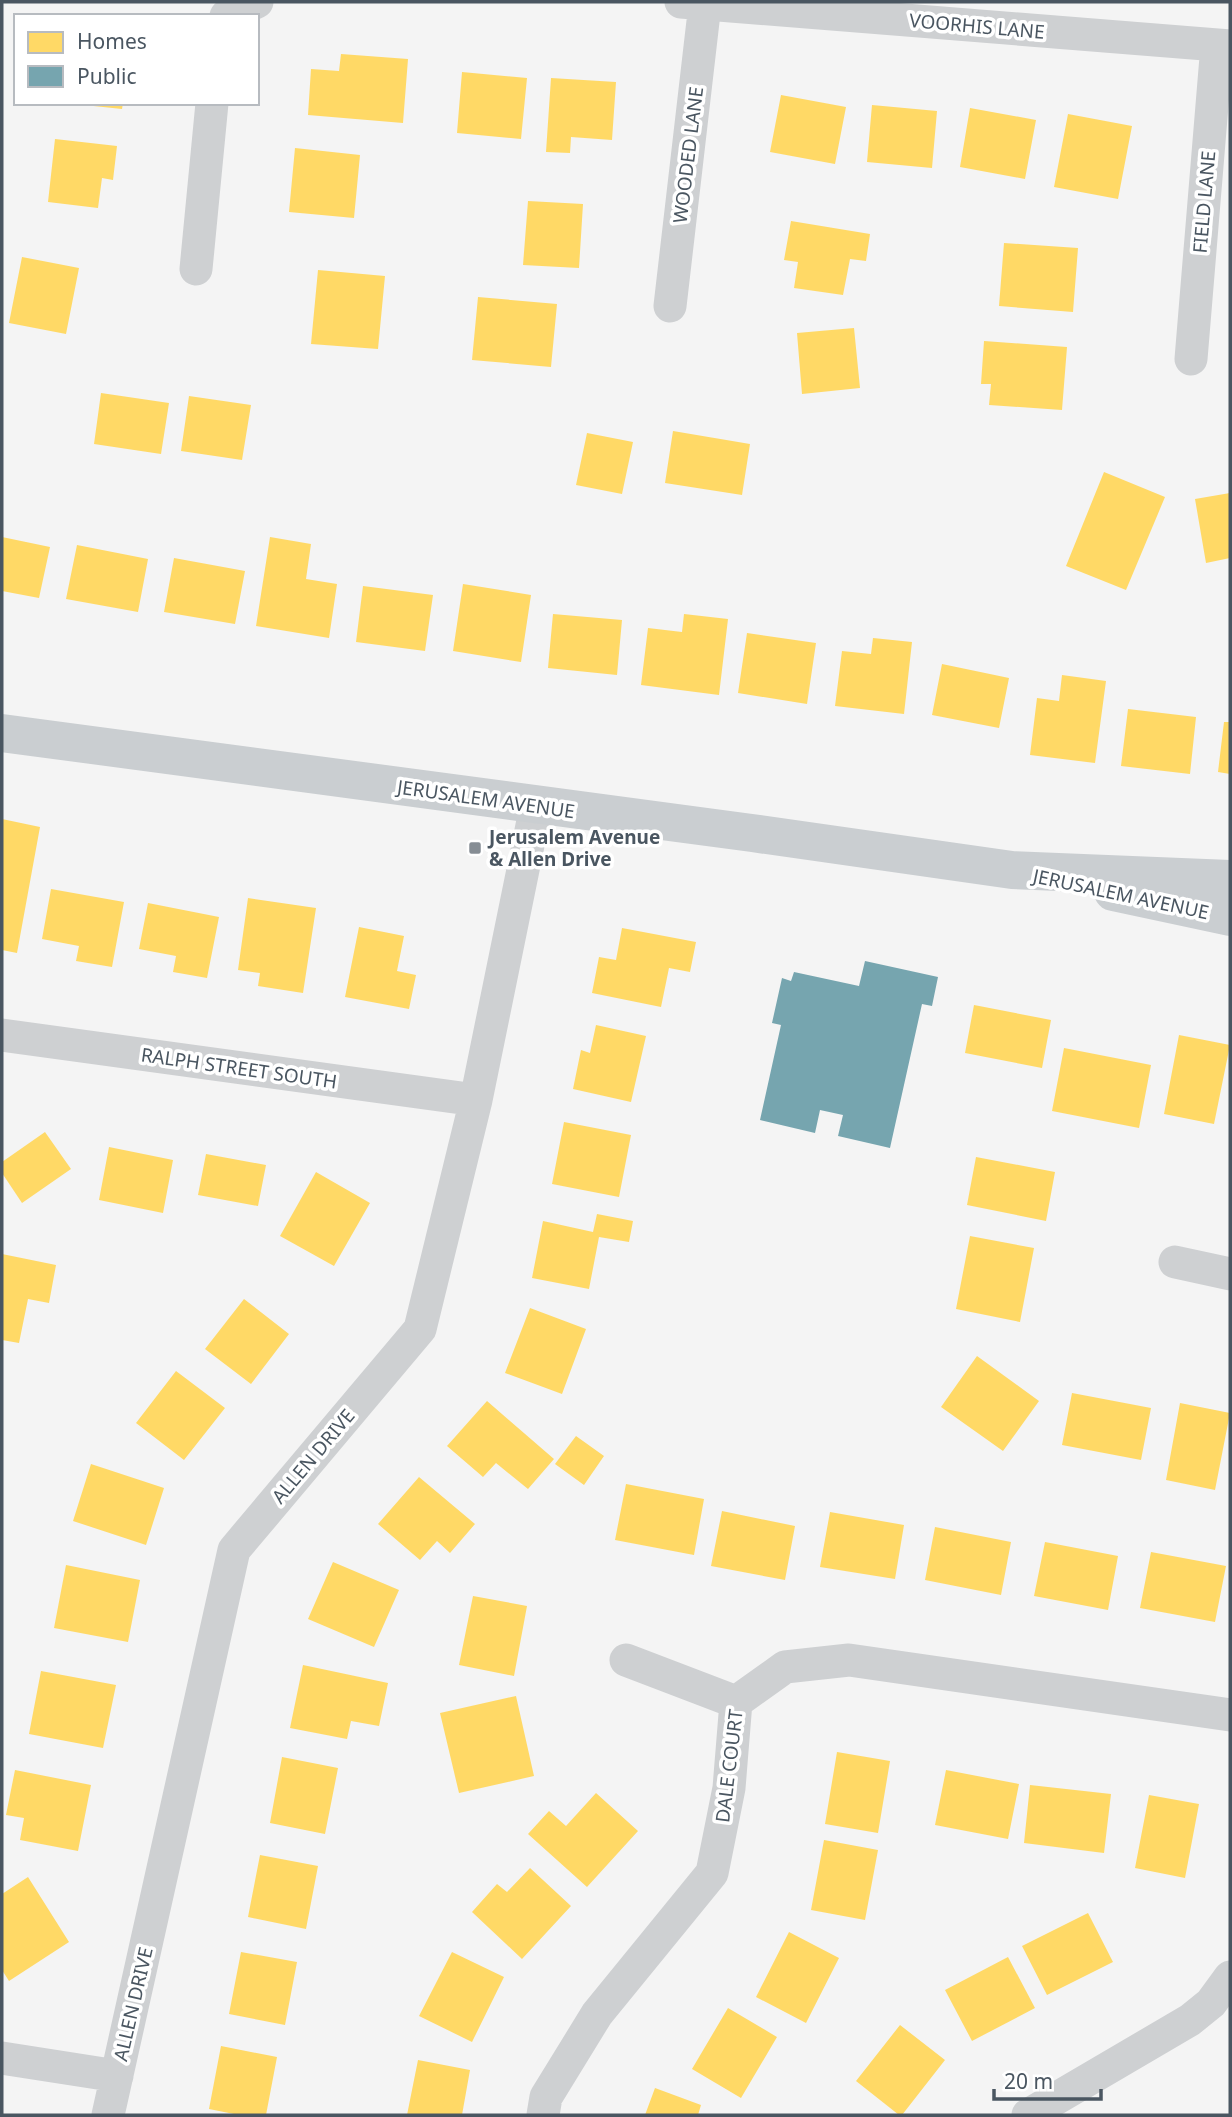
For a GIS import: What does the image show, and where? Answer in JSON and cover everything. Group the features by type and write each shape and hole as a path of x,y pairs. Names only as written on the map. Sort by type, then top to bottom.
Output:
{"main road":[{"name":"JERUSALEM AVENUE","path":"2,733 1012,870 1230,918"},
{"name":"JERUSALEM AVENUE","path":"1012,870 1230,878"}],"street":[{"path":"230,14 257,2"},
{"name":"VOORHIS LANE","path":"693,3 1224,45"},
{"name":"WOODED LANE","path":"670,306 693,3"},
{"name":"FIELD LANE","path":"1191,359 1224,45"},
{"path":"196,269 212,105"},
{"name":"ALLEN DRIVE","path":"108,2115 234,1550 420,1329 476,1100 536,806"},
{"name":"RALPH STREET SOUTH","path":"2,1035 476,1100"},
{"path":"1175,1262 1230,1274"},
{"path":"626,1660 736,1702"},
{"name":"DALE COURT","path":"543,2115 546,2096 597,2014 712,1873 729,1788 736,1702 785,1667 849,1660 1230,1715"},
{"path":"1028,2115 1190,2020 1211,2003 1230,1977"},
{"path":"2,2058 117,2076"}],"building: Homes":[{"path":"341,54 408,59 403,123 308,115 311,69 339,71"},
{"path":"462,72 527,78 521,139 457,133"},
{"path":"551,78 616,82 612,140 571,137 570,153 546,152"},
{"path":"781,95 846,107 835,164 770,152"},
{"path":"84,105 123,105 122,109"},
{"path":"872,105 937,111 932,168 867,162"},
{"path":"970,108 1036,120 1025,179 960,167"},
{"path":"1068,114 1132,126 1118,199 1054,187"},
{"path":"55,139 117,146 113,180 102,178 98,208 48,202"},
{"path":"295,148 360,155 354,218 289,212"},
{"path":"528,201 583,204 579,268 523,265"},
{"path":"791,221 870,234 866,261 850,259 843,295 794,288 798,262 784,260"},
{"path":"1004,243 1078,248 1073,312 999,306"},
{"path":"22,257 79,268 66,334 9,323"},
{"path":"318,270 385,276 378,349 311,344"},
{"path":"478,297 557,304 551,367 472,360"},
{"path":"854,328 860,388 802,394 797,333"},
{"path":"984,341 1067,347 1062,410 989,405 991,384 981,384"},
{"path":"101,393 169,403 161,454 94,444"},
{"path":"189,396 251,405 242,460 181,451"},
{"path":"673,431 750,444 742,495 665,483"},
{"path":"587,433 633,442 622,494 576,485"},
{"path":"1104,472 1165,497 1126,590 1066,566"},
{"path":"1230,493 1230,558 1206,563 1195,499"},
{"path":"2,537 50,547 39,598 2,591"},
{"path":"270,537 311,544 306,579 337,584 329,638 256,626"},
{"path":"77,545 148,559 138,612 66,599"},
{"path":"174,558 245,571 235,624 164,612"},
{"path":"463,584 531,595 521,662 453,651"},
{"path":"363,586 433,595 425,651 356,642"},
{"path":"553,614 622,620 617,675 548,668"},
{"path":"684,614 728,619 719,695 641,685 648,628 682,632"},
{"path":"747,633 816,643 807,704 738,693"},
{"path":"873,638 912,642 904,714 835,706 842,651 871,654"},
{"path":"942,664 1009,678 999,728 932,715"},
{"path":"1062,675 1106,681 1095,763 1030,755 1037,698 1059,701"},
{"path":"1128,709 1196,717 1190,774 1121,766"},
{"path":"1224,722 1230,722 1230,774 1218,772"},
{"path":"2,819 40,827 17,953 2,950"},
{"path":"51,889 124,902 112,967 76,961 79,946 42,939"},
{"path":"248,898 316,908 303,993 258,986 260,973 238,970"},
{"path":"148,903 219,917 207,978 173,972 176,956 139,949"},
{"path":"359,927 404,936 397,971 416,975 409,1009 345,997"},
{"path":"622,928 696,942 690,972 669,968 661,1007 592,993 599,957 616,960"},
{"path":"974,1005 1051,1020 1042,1068 965,1053"},
{"path":"596,1025 646,1036 631,1102 573,1089 581,1050 590,1053"},
{"path":"1179,1035 1230,1045 1214,1124 1164,1114"},
{"path":"1064,1048 1151,1065 1139,1128 1052,1111"},
{"path":"564,1122 631,1135 619,1197 552,1184"},
{"path":"45,1132 71,1169 22,1203 2,1173 2,1162"},
{"path":"109,1147 173,1160 163,1213 99,1200"},
{"path":"206,1154 266,1165 258,1206 198,1195"},
{"path":"976,1157 1055,1172 1046,1221 967,1205"},
{"path":"316,1172 370,1203 334,1266 280,1236"},
{"path":"597,1214 633,1221 629,1242 599,1237 589,1289 532,1278 543,1221 593,1232"},
{"path":"970,1236 1034,1248 1020,1322 956,1309"},
{"path":"2,1254 56,1265 49,1303 28,1299 19,1343 2,1340"},
{"path":"244,1299 289,1334 251,1384 205,1349"},
{"path":"530,1308 586,1329 562,1394 505,1373"},
{"path":"977,1356 1039,1401 1003,1451 941,1407"},
{"path":"176,1371 225,1408 184,1460 136,1423"},
{"path":"1072,1393 1151,1408 1141,1460 1062,1445"},
{"path":"487,1401 554,1459 528,1489 496,1463 483,1477 447,1446"},
{"path":"1180,1403 1230,1413 1215,1490 1166,1480"},
{"path":"576,1436 604,1456 584,1485 555,1464"},
{"path":"91,1464 164,1488 146,1545 73,1521"},
{"path":"419,1477 475,1524 450,1553 437,1541 420,1560 378,1524"},
{"path":"626,1484 704,1499 694,1555 615,1540"},
{"path":"722,1511 795,1526 785,1580 711,1566"},
{"path":"830,1512 904,1525 895,1579 820,1567"},
{"path":"935,1527 1011,1542 1001,1595 925,1580"},
{"path":"1045,1542 1118,1556 1108,1610 1034,1596"},
{"path":"1151,1552 1226,1566 1215,1622 1140,1608"},
{"path":"333,1562 399,1590 374,1647 308,1619"},
{"path":"66,1565 140,1580 128,1642 54,1628"},
{"path":"473,1596 527,1606 514,1676 459,1665"},
{"path":"303,1665 388,1683 379,1726 351,1721 347,1739 290,1728"},
{"path":"41,1671 116,1685 103,1748 29,1734"},
{"path":"516,1696 534,1776 459,1793 440,1713"},
{"path":"837,1752 890,1761 878,1833 825,1824"},
{"path":"282,1757 338,1768 325,1834 270,1823"},
{"path":"15,1770 91,1785 78,1851 20,1840 24,1818 6,1815"},
{"path":"946,1770 1019,1784 1008,1839 935,1825"},
{"path":"1030,1785 1111,1794 1104,1853 1024,1843"},
{"path":"596,1793 638,1831 587,1887 528,1834 549,1811 566,1826"},
{"path":"1149,1795 1199,1804 1185,1878 1135,1868"},
{"path":"824,1840 878,1850 865,1920 811,1910"},
{"path":"260,1855 318,1866 306,1929 248,1917"},
{"path":"530,1868 571,1906 522,1959 472,1912 497,1884 507,1892"},
{"path":"28,1877 69,1942 9,1981 2,1970 2,1894"},
{"path":"1088,1913 1113,1962 1047,1995 1022,1946"},
{"path":"789,1932 839,1958 806,2023 756,1997"},
{"path":"241,1952 297,1962 285,2025 229,2014"},
{"path":"452,1952 504,1977 472,2042 419,2016"},
{"path":"1008,1957 1035,2008 972,2041 945,1990"},
{"path":"728,2008 777,2037 741,2098 692,2069"},
{"path":"900,2025 945,2060 902,2115 856,2081"},
{"path":"221,2046 277,2057 266,2115 239,2115 209,2109"},
{"path":"418,2060 470,2070 462,2115 407,2115"},
{"path":"655,2088 701,2105 698,2115 645,2115"}],"building: Public":[{"path":"865,961 938,977 932,1006 922,1004 890,1148 838,1136 843,1115 820,1110 815,1133 760,1120 781,1025 772,1023 782,978 791,981 794,972 859,986"}],"place":[{"name":"Jerusalem Avenue & Allen Drive","path":"475,848"}]}
